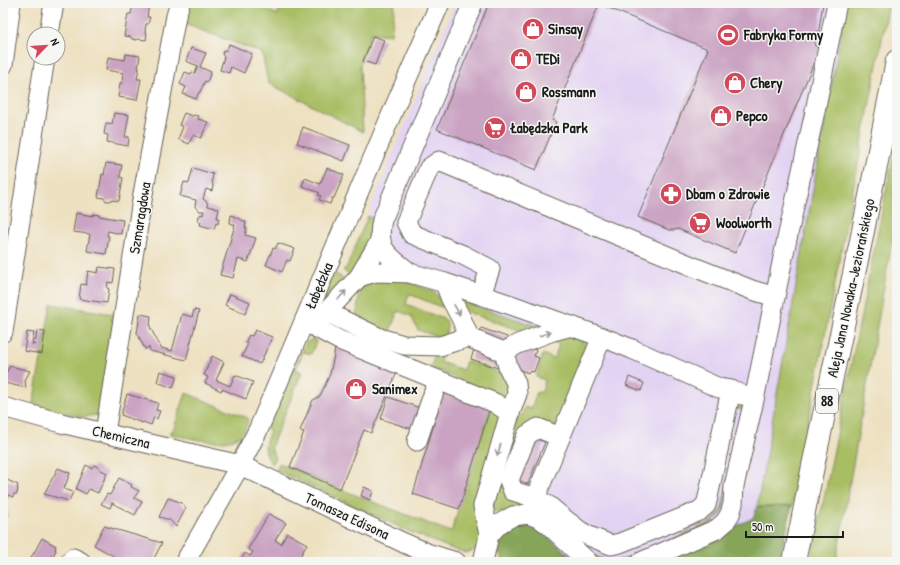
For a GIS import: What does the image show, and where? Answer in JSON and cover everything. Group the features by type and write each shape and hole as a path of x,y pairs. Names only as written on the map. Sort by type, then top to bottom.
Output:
{"main road":[{"name":"Aleja Jana Nowaka-Jeziorańskiego","path":"794,562 897,61"}],"street":[{"path":"3,65 11,3"},
{"path":"50,26 54,3"},
{"name":"Szmaragdowa","path":"105,433 143,194 176,16 180,3"},
{"name":"Łabędzka","path":"185,562 240,465 259,428 440,3"},
{"path":"410,273 384,250 380,241 379,231 382,220 473,3"},
{"path":"641,562 717,529 725,522 730,514 733,504 734,486 754,400 837,3"},
{"path":"3,332 44,66"},
{"path":"481,295 490,269 463,255 412,234 406,222 429,168 439,161 700,269 752,290 775,297"},
{"path":"295,343 359,277 380,241"},
{"path":"359,277 376,272 410,273 445,283 602,336 719,388 731,390 754,400"},
{"path":"445,283 469,337 477,341 511,348 553,331 572,326"},
{"path":"326,312 380,338 404,345 440,346 469,337"},
{"path":"313,326 340,340 495,403 510,413"},
{"path":"535,498 602,336"},
{"path":"483,562 489,534 483,506 517,394 516,383 508,366 511,348"},
{"path":"417,441 438,380"},
{"path":"560,437 538,428 527,434 509,480 513,492 535,498 550,506 580,531 611,545 620,543 698,511 706,504 731,390"},
{"name":"Chemiczna","path":"3,407 61,423 240,465"},
{"name":"Tomasza Edisona","path":"240,465 404,543 425,557 456,562"},
{"path":"489,534 499,524 513,516 528,514 539,518 549,525 588,562"},
{"path":"70,562 73,558 81,562"}],"shaded area":[{"path":"455,3 846,3 757,507 753,518 662,562 577,562 525,525 517,526 522,507 515,498 524,429 559,425 559,335 403,280 347,266"}],"green space":[{"path":"188,3 252,3 278,15 279,3 395,3 391,35 371,33 360,64 363,132 268,83 262,53 179,22"},
{"path":"846,3 889,3 792,506 757,507"},
{"path":"897,137 897,212 836,562 810,562 826,489"},
{"path":"368,216 375,220 373,241 352,278 343,270 347,266"},
{"path":"332,272 341,277 346,284 315,317"},
{"path":"377,279 403,280 435,292 445,306 441,307 409,294 406,304 446,320 447,327 444,339 418,330 411,316 398,311 389,333 356,319 360,289"},
{"path":"458,300 540,327 525,332 467,312"},
{"path":"51,304 119,315 103,414 82,417 33,404"},
{"path":"568,336 586,343 589,350 559,425 554,427 542,423 504,474 539,508 594,555 605,560 614,561 629,558 709,523 718,514 722,508 743,410 733,408 735,402 741,403 744,408 722,513 708,526 629,560 621,562 604,562 595,559 575,541 504,512 496,512 492,509 516,418 522,414 525,407 531,409 537,392 542,392 545,380 536,377 543,354 554,359 559,344 546,339"},
{"path":"313,339 316,342 311,354 303,352 296,369 302,372 271,447 275,459 271,464 265,447 270,430 266,428 305,345"},
{"path":"443,353 440,362 463,370 466,361 493,370 503,376 508,384 508,403 431,367 435,354"},
{"path":"186,393 248,418 245,429 238,437 216,441 170,434 170,431 173,431"},
{"path":"491,405 497,412 501,431 486,538 477,549 466,553 408,531 276,470 279,463 340,489 451,532"},
{"path":"792,506 779,562 662,562 753,518 757,507"},
{"path":"525,525 546,536 577,562 504,562 498,553 502,535 512,527"}],"building":[{"path":"133,3 149,5 147,17 150,17 148,24 146,24 146,40 136,40 132,39 131,37 124,36 128,14 131,14"},
{"name":"Łabędzka Park","path":"489,3 823,3 818,35 814,45 820,48 735,253 678,229 669,230 638,217 708,49 599,4 552,120 556,122 536,170 437,129"},
{"path":"373,36 384,40 375,65 363,61"},
{"path":"229,44 252,54 244,73 231,67 229,73 220,70 224,57 222,54 223,51 227,50"},
{"path":"191,48 206,53 200,67 211,72 207,82 205,81 196,99 183,94 186,87 180,84 185,72 191,74 192,72 195,73 198,66 186,61"},
{"path":"126,54 140,56 137,79 141,79 137,100 118,97 123,73 106,70 108,57 125,60"},
{"path":"114,113 129,115 125,137 129,137 128,146 107,142 108,135 104,134 106,123 112,124"},
{"path":"184,113 192,116 198,116 198,119 208,122 201,138 193,135 189,144 178,139 183,127 179,125"},
{"path":"303,127 350,145 344,161 297,143"},
{"path":"106,163 122,165 120,177 123,178 119,201 106,201 104,198 98,197 102,174 104,175"},
{"path":"193,168 213,174 212,191 206,189 203,199 207,202 208,206 219,209 217,218 219,218 218,224 216,223 214,229 200,225 201,222 198,220 199,216 201,214 203,215 204,211 200,211 196,208 196,200 180,196 184,182 189,183"},
{"path":"327,168 344,175 330,204 319,200 321,196 318,195 320,193 302,186 305,178 320,184"},
{"path":"76,213 93,216 93,214 123,220 121,234 108,231 107,236 109,236 106,254 87,251 90,234 73,232"},
{"path":"231,215 246,222 245,228 247,228 245,235 256,238 248,262 238,259 233,278 220,275 235,225 230,223"},
{"path":"278,243 295,249 290,261 287,260 282,272 266,265 273,248 275,249"},
{"path":"99,267 115,269 113,283 108,282 107,288 109,289 107,303 79,299 81,284 86,285 88,271 98,273"},
{"path":"230,294 250,302 245,314 225,305"},
{"path":"194,310 199,311 186,360 150,351 149,347 145,349 137,333 140,314 151,316 150,327 161,348 172,351 182,314 192,317"},
{"path":"481,328 507,337 506,340 536,350 534,356 539,358 534,372 529,371 529,373 500,364 498,368 471,359"},
{"path":"255,330 272,337 260,364 242,356 248,344 245,343 249,335 252,336"},
{"path":"37,331 45,332 42,354 24,351 27,332 34,333 32,344 35,345"},
{"path":"335,346 397,372 371,433 364,430 340,489 290,467 304,432 300,431 311,404 313,400 321,394 330,374"},
{"path":"212,356 224,362 216,380 230,386 235,375 253,382 246,399 222,389 221,391 205,383 208,377 204,375"},
{"path":"10,366 30,371 25,380 26,388 5,383 5,375"},
{"path":"160,371 177,376 173,388 157,382"},
{"path":"629,377 644,383 641,391 626,385"},
{"path":"444,391 491,405 459,509 413,494"},
{"path":"127,394 158,403 156,410 160,411 157,419 154,417 151,425 121,415"},
{"path":"388,397 423,409 415,430 381,419"},
{"path":"534,438 545,442 528,484 516,479"},
{"path":"86,465 92,468 94,465 107,473 98,493 89,489 86,494 76,489"},
{"path":"58,468 70,473 64,489 73,492 69,501 44,494"},
{"path":"3,471 7,480 18,485 17,494 14,494 13,497 8,495 5,508 8,509 6,513 8,513 7,518 3,516"},
{"path":"119,478 132,485 131,487 139,491 134,498 142,502 135,515 112,503 110,508 101,504 107,494 110,495"},
{"path":"364,487 373,491 370,500 361,496"},
{"path":"168,498 180,502 186,508 176,527 170,520 159,517"},
{"path":"269,514 286,523 275,540 281,544 287,533 307,544 297,562 244,562 241,560 245,553 250,556 253,552 248,549"},
{"path":"104,526 162,543 152,562 124,562 94,545"},
{"path":"42,538 56,546 53,556 52,555 48,562 28,562 35,551"}],"place":[{"name":"Sinsay","path":"533,29"},
{"name":"Fabryka Formy","path":"728,35"},
{"name":"TEDi","path":"521,59"},
{"name":"Chery","path":"735,83"},
{"name":"Rossmann","path":"526,92"},
{"name":"Pepco","path":"721,116"},
{"name":"Łabędzka Park","path":"495,128"},
{"name":"Dbam o Zdrowie","path":"671,194"},
{"name":"Woolworth","path":"700,223"},
{"name":"Sanimex","path":"356,389"}]}
